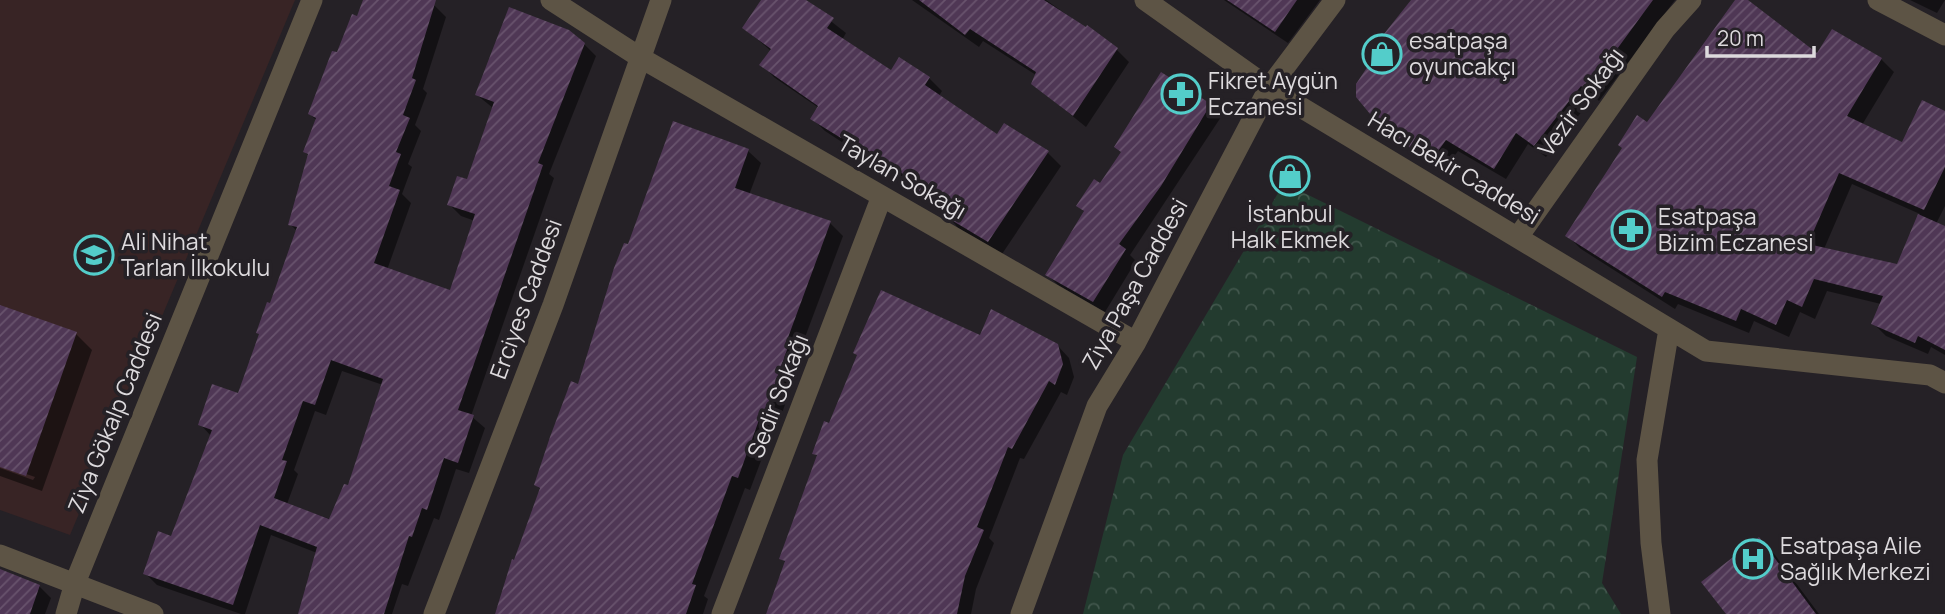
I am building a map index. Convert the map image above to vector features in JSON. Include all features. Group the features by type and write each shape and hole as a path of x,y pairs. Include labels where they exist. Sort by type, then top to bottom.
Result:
{"street":[{"name":"Ziya Gökalp Caddesi","path":"66,614 75,583 312,0"},
{"name":"Taylan Sokağı","path":"551,0 641,58 1136,342"},
{"name":"Erciyes Caddesi","path":"434,614 553,305 662,0"},
{"name":"Hacı Bekir Caddesi","path":"1145,0 1269,88 1706,351 1930,375 1945,383"},
{"name":"Ziya Paşa Caddesi","path":"1021,614 1097,406 1136,342 1269,88 1335,0"},
{"name":"Vezir Sokağı","path":"1518,237 1665,29 1691,0"},
{"path":"1878,0 1943,33"},
{"name":"Sedir Sokağı","path":"722,614 882,196"},
{"path":"1660,614 1651,543 1647,460 1669,329"},
{"path":"0,555 153,614"}],"shaded area":[{"name":"Ali Nihat Tarlan İlkokulu","path":"0,0 295,0 70,535 0,510"}],"green space":[{"path":"1284,183 1637,357 1602,583 1621,614 1083,614 1123,455"}],"building":[{"path":"363,0 436,0 412,78 416,80 403,115 410,118 396,152 401,154 389,186 400,190 374,263 450,290 475,214 447,205 457,176 467,179 494,102 475,95 509,7 569,30 585,43 538,163 543,165 458,410 474,415 458,463 444,458 427,510 422,508 412,537 409,536 384,614 298,614 317,547 260,525 233,605 143,574 158,531 171,536 212,430 198,425 212,384 238,393 267,302 270,303 297,227 288,225 308,154 303,152 316,118 308,114 332,51 337,52 352,14 357,16","holes":["331,360 383,379 348,485 344,484 329,519 274,498 287,461 282,460 303,401 315,405"]},
{"path":"761,0 806,0 834,18 827,28 891,70 899,57 930,77 925,85 997,134 1004,123 1049,151 988,242 943,215 946,210 911,188 915,182 843,134 841,138 810,119 818,106 759,65 771,49 742,28"},
{"path":"919,0 1044,0 1086,27 1087,25 1118,48 1073,116 1031,84 1036,72 970,29 965,35"},
{"path":"1227,0 1297,0 1275,32"},
{"path":"1411,0 1653,0 1587,90 1581,86 1534,146 1516,133 1494,169 1446,140 1430,162 1380,126 1356,97 1356,84 1384,42 1380,39"},
{"path":"1735,0 1748,0 1817,53 1832,29 1882,58 1847,116 1902,142 1922,100 1945,111 1945,167 1924,210 1839,173 1808,244 1897,264 1918,214 1945,226 1945,350 1918,336 1915,343 1871,324 1883,296 1814,279 1802,307 1787,300 1776,325 1741,309 1736,321 1665,292 1662,297 1565,236 1622,148 1618,145 1637,115 1647,122"},
{"path":"1161,72 1211,104 1161,186 1119,244 1126,249 1093,302 1045,275 1084,211 1076,206 1094,179 1100,183 1121,152 1114,147"},
{"path":"673,121 749,149 735,188 831,221 786,343 789,344 766,410 763,409 738,478 732,476 692,584 696,585 686,614 495,614 512,559 514,560 540,488 534,485 550,437 571,381 578,384 614,268 624,243 628,244"},
{"path":"881,290 980,335 991,309 1058,344 1063,364 1055,385 1049,381 1012,449 1008,447 977,527 984,530 965,576 957,614 766,614 785,561 779,559 817,455 812,454 824,421 829,423 857,355 853,353"},
{"path":"0,305 77,332 26,476 0,467"},
{"name":"Esatpaşa Aile Sağlık Merkezi","path":"1759,537 1816,614 1726,614 1701,582"},
{"path":"0,569 40,585 30,614 0,614"}],"place":[{"name":"esatpaşa oyuncakçı","path":"1382,54"},
{"name":"Fikret Aygün Eczanesi","path":"1181,94"},
{"name":"İstanbul Halk Ekmek","path":"1290,176"},
{"name":"Esatpaşa Bizim Eczanesi","path":"1631,230"},
{"name":"Ali Nihat Tarlan İlkokulu","path":"94,255"},
{"name":"Esatpaşa Aile Sağlık Merkezi","path":"1753,559"}]}
